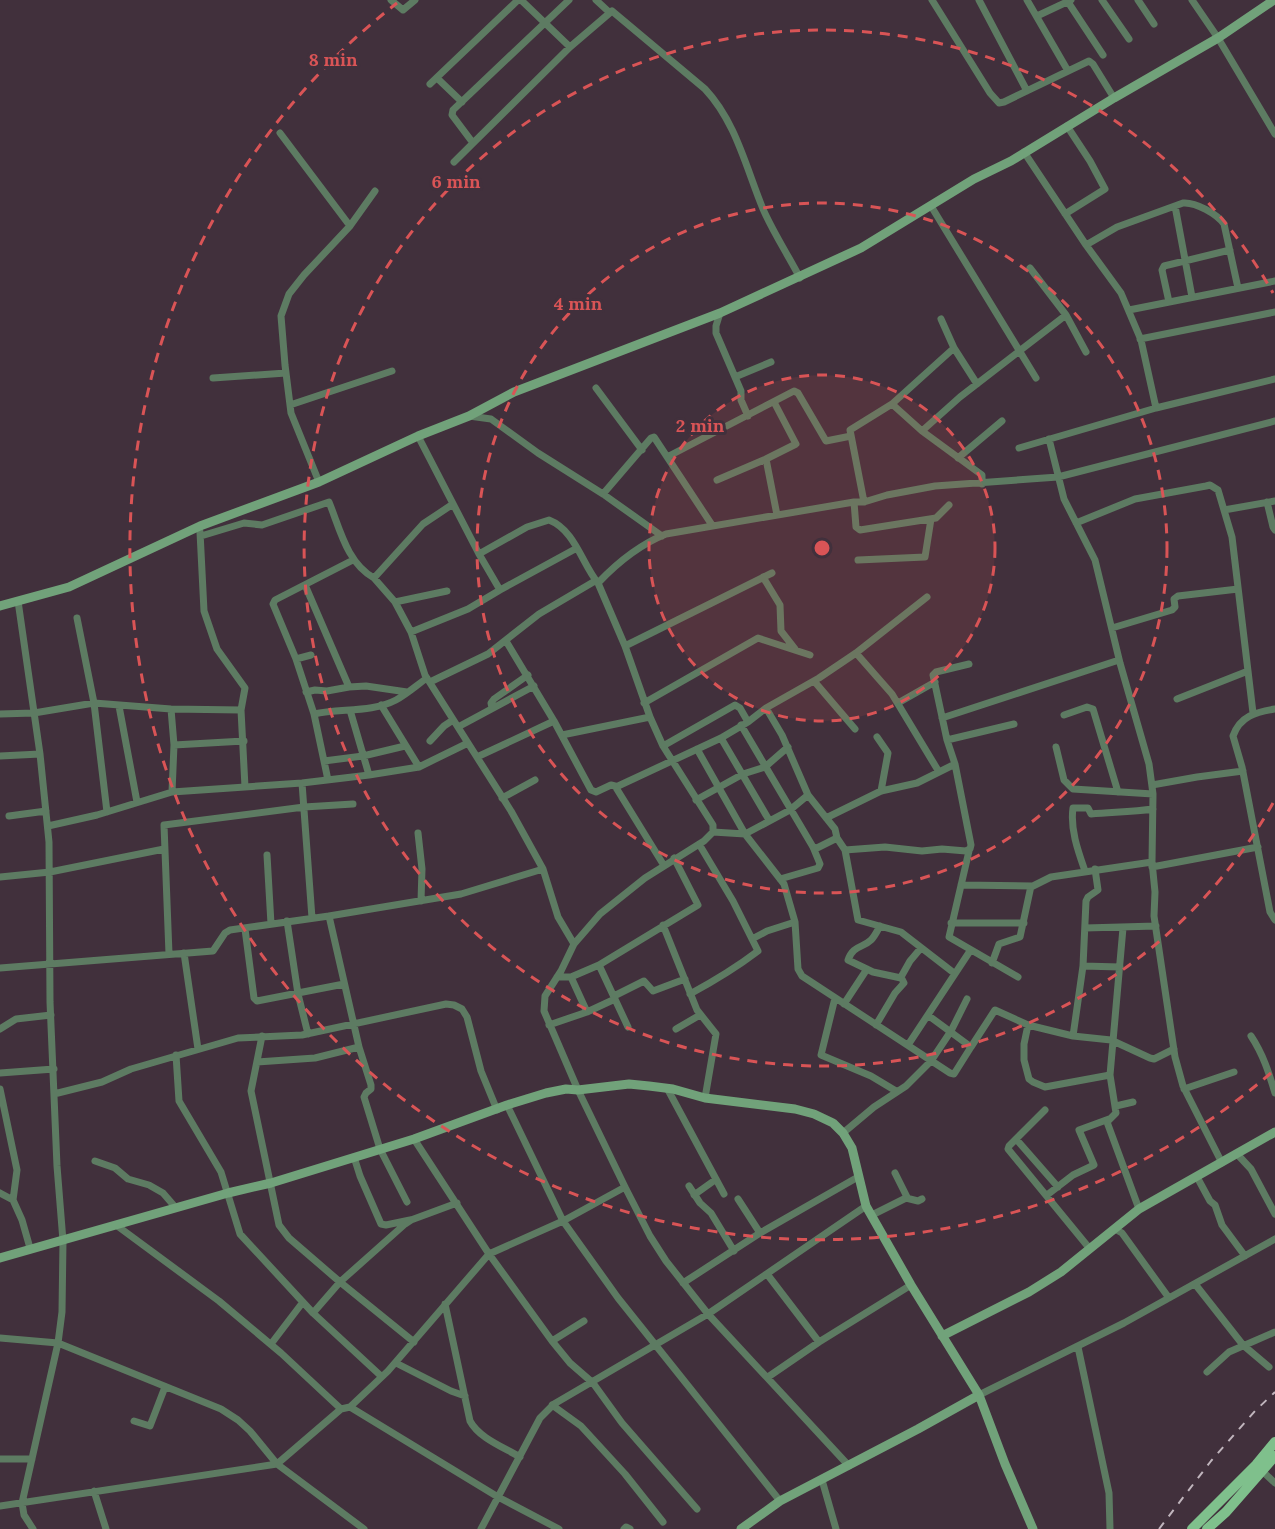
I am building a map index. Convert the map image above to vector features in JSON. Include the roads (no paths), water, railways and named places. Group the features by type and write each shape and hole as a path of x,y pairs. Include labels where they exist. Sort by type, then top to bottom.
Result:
{"main road":[{"path":"1207,1529 1226,1512 1259,1468 1275,1442"},
{"path":"1192,1529 1275,1456"}],"street":[{"path":"391,0 403,10 415,0"},
{"path":"430,84 520,0 570,47"},
{"path":"473,143 452,115 453,110 569,0"},
{"path":"932,0 993,98 999,103 1086,62 1091,62 1114,98"},
{"path":"978,0 1027,91"},
{"path":"1027,0 1068,71"},
{"path":"1102,0 1129,39"},
{"path":"1138,0 1154,24"},
{"path":"1192,0 1218,38 1275,134"},
{"path":"0,606 69,587 319,482 418,436 469,416 514,392 720,313 731,306 800,278 861,248 1218,38 1274,0"},
{"path":"1037,16 1070,1 1103,55"},
{"path":"600,2 609,12"},
{"path":"454,162 570,47 609,12 615,12 705,89 718,103 764,211 800,278"},
{"path":"437,78 462,102"},
{"path":"1065,214 1105,189 1090,160 1067,126"},
{"path":"280,132 350,226"},
{"path":"1024,152 1086,245 1116,285 1129,310 1150,374 1156,408"},
{"path":"319,482 294,421 290,405 280,326 281,316 289,294 350,226 375,191"},
{"path":"1086,245 1117,227 1175,206 1191,203 1220,219 1224,224 1238,288"},
{"path":"931,206 1036,378"},
{"path":"1175,206 1192,297"},
{"path":"1169,302 1162,268 1185,260 1230,250"},
{"path":"1030,268 1066,315 1086,352"},
{"path":"1129,310 1275,281"},
{"path":"1140,339 1275,312"},
{"path":"720,313 716,333 741,391 742,403 748,416"},
{"path":"922,431 977,384 1066,315"},
{"path":"941,319 954,348 977,384"},
{"path":"864,502 850,436 852,428 892,404 954,348"},
{"path":"735,377 771,362"},
{"path":"290,405 392,371"},
{"path":"213,378 286,373"},
{"path":"1019,448 1156,408 1275,379"},
{"path":"596,388 642,450"},
{"path":"667,457 796,391 826,441 850,436"},
{"path":"717,480 796,444 774,402"},
{"path":"892,404 922,431 982,475 982,484"},
{"path":"469,416 491,418 538,453 603,494 662,536"},
{"path":"958,458 1002,421"},
{"path":"314,714 381,705 394,701 428,680 484,656 538,614 597,582 640,549 662,536 712,525 864,502 886,495 935,486 1058,477 1275,421"},
{"path":"418,436 500,590"},
{"path":"603,494 654,437 712,525"},
{"path":"1049,439 1064,499 1095,560 1119,660 1149,764 1153,794 1152,865 1156,926 1174,1049 1184,1089 1221,1163"},
{"path":"766,459 777,515"},
{"path":"1076,523 1135,499 1210,485 1218,490 1232,537 1253,713"},
{"path":"200,531 244,524 262,525 329,502 353,560 365,573 375,578 395,602 411,632 428,680 468,742 543,869 558,917 574,944"},
{"path":"854,502 858,530 931,519 941,516 949,505"},
{"path":"1224,510 1271,502 1275,530"},
{"path":"375,578 423,524 453,504"},
{"path":"858,560 925,557 931,519"},
{"path":"479,554 527,527 545,520 552,520 560,527 577,548 597,582 626,646 644,703 663,746 712,825 713,831"},
{"path":"200,531 204,611 217,649 245,688 241,710 245,787"},
{"path":"411,632 468,609 577,548"},
{"path":"328,780 314,714 296,659 273,602 353,560"},
{"path":"626,646 772,573"},
{"path":"763,577 780,605 781,631 796,650"},
{"path":"305,585 349,687"},
{"path":"1112,628 1174,609 1174,600 1178,596 1238,589"},
{"path":"395,602 447,591"},
{"path":"616,787 672,762 745,724 766,708 814,681 856,653 927,597"},
{"path":"18,601 48,826 51,1015 57,1166 63,1241 62,1311 58,1343 22,1503 24,1515 33,1529"},
{"path":"76,618 94,703 107,812"},
{"path":"644,703 753,639 764,638 810,655"},
{"path":"506,640 528,675 591,790 596,792 611,785 616,787 663,864"},
{"path":"856,653 888,688 939,772"},
{"path":"296,659 311,655"},
{"path":"942,718 1119,660"},
{"path":"969,664 934,673 947,740 956,764 971,845 949,937 1018,977"},
{"path":"1177,699 1248,671"},
{"path":"492,708 491,703 494,699 528,675"},
{"path":"814,681 855,729"},
{"path":"898,703 935,682"},
{"path":"306,692 366,686 407,692"},
{"path":"430,741 444,726 492,708 534,686"},
{"path":"0,714 34,713 94,703 171,709 241,710"},
{"path":"381,705 419,767"},
{"path":"119,706 137,802"},
{"path":"663,746 733,706 740,708 765,767 813,847 820,867 780,879"},
{"path":"1064,715 1087,707 1093,710 1118,792"},
{"path":"766,708 788,747 807,795 835,829 837,838 845,850 858,920 901,932 954,973"},
{"path":"171,709 174,745 172,792"},
{"path":"1275,709 1253,713 1238,727 1233,736 1243,771 1270,912 1275,920"},
{"path":"350,710 369,775"},
{"path":"562,735 650,717"},
{"path":"477,757 554,721"},
{"path":"947,740 1014,724"},
{"path":"878,737 888,753 881,791"},
{"path":"721,738 769,820"},
{"path":"174,745 244,741"},
{"path":"48,826 107,812 172,792 302,783 419,767 468,742"},
{"path":"324,761 363,756 405,746"},
{"path":"696,800 743,774 765,767 788,747"},
{"path":"1056,747 1064,780 1073,789 1153,794"},
{"path":"697,749 745,834 786,890 795,922 799,972 950,1073 954,1074 994,1010 1028,1025 1073,1036 1111,1040 1154,1059 1174,1049"},
{"path":"0,756 40,754"},
{"path":"826,818 881,791 917,783 956,764"},
{"path":"1152,785 1243,771"},
{"path":"502,798 535,780"},
{"path":"302,783 312,918"},
{"path":"807,795 790,810 745,834 713,831 699,844 663,864 600,914 574,944 545,996 544,1011 578,1090 625,1187 666,1262 708,1314 849,1466"},
{"path":"169,954 164,849 166,823 303,807 353,804"},
{"path":"1085,871 1073,830 1073,808 1088,808 1091,814 1153,809"},
{"path":"9,816 46,811"},
{"path":"418,833 422,869 421,901"},
{"path":"813,847 817,848 837,838"},
{"path":"690,994 720,978 727,970 758,952 733,901 699,844"},
{"path":"961,885 1031,886 1051,877 1095,869 1152,865 1258,846"},
{"path":"845,850 885,847 922,851 942,849 969,851"},
{"path":"0,877 50,872 164,849"},
{"path":"267,855 271,924"},
{"path":"557,977 571,977 599,965 696,906 698,903 674,858"},
{"path":"0,968 50,966 213,951 225,933 230,930 461,894 543,869"},
{"path":"1073,1036 1083,966 1087,899 1098,890 1095,869"},
{"path":"992,963 1000,943 1019,939 1031,886"},
{"path":"329,916 353,1023 372,1088 364,1097 380,1149 407,1202"},
{"path":"287,921 298,994 308,1034"},
{"path":"752,939 767,931 795,922"},
{"path":"951,923 1024,923"},
{"path":"663,925 700,1015 716,1034 705,1098"},
{"path":"876,1025 895,993 904,983 901,978 851,963 848,957 859,946 870,942 880,926"},
{"path":"1085,928 1156,926"},
{"path":"1047,1195 1073,1175 1094,1164 1080,1129 1109,1119 1116,1114 1110,1074 1111,1040 1120,968 1122,928"},
{"path":"245,929 255,1000 344,984"},
{"path":"901,978 910,961 921,948"},
{"path":"908,1046 970,951"},
{"path":"184,953 198,1049"},
{"path":"599,965 628,1027"},
{"path":"1083,966 1120,968"},
{"path":"844,1004 867,969"},
{"path":"571,977 587,1012"},
{"path":"549,1025 587,1012 644,981 653,992 685,979"},
{"path":"835,998 821,1055 866,1074 896,1091"},
{"path":"843,1133 913,1080 931,1061 951,1031 967,999"},
{"path":"54,1094 102,1082 131,1069 238,1038 308,1034 438,1005 454,1005 467,1017 484,1079 497,1110"},
{"path":"0,1029 16,1019 51,1015"},
{"path":"676,1029 700,1015"},
{"path":"929,1016 971,1047"},
{"path":"1028,1025 1024,1044 1024,1060 1029,1079 1033,1082 1045,1087 1110,1074"},
{"path":"262,1036 251,1091 279,1225 284,1233 340,1282 414,1341"},
{"path":"1251,1036 1259,1047 1275,1093"},
{"path":"257,1062 315,1058 359,1047"},
{"path":"176,1055 178,1101 218,1164 240,1234 313,1313 381,1376"},
{"path":"0,1073 54,1069"},
{"path":"1184,1089 1234,1072"},
{"path":"0,1258 228,1193 271,1183 414,1139 507,1105 566,1089 578,1090 629,1084 667,1088 705,1098 795,1109 826,1119 843,1133 852,1148 866,1206 911,1285 979,1395 1033,1529"},
{"path":"667,1088 724,1194"},
{"path":"0,1089 3,1118 17,1170 13,1200 22,1220 30,1248"},
{"path":"1116,1106 1134,1102"},
{"path":"507,1105 563,1221 618,1298 780,1501"},
{"path":"1045,1110 1009,1146 1009,1151 1090,1249"},
{"path":"1109,1119 1107,1123 1139,1209"},
{"path":"942,1336 1029,1292 1061,1272 1139,1209 1274,1134"},
{"path":"414,1139 489,1254 552,1341 570,1364 592,1383 622,1423 697,1509"},
{"path":"1016,1139 1058,1187"},
{"path":"1237,1154 1251,1169 1275,1214"},
{"path":"354,1156 360,1176 381,1224 411,1220 457,1203"},
{"path":"95,1161 115,1168 128,1179 149,1185 163,1193 176,1208"},
{"path":"895,1173 908,1197 915,1201 922,1199"},
{"path":"683,1283 760,1233 858,1176"},
{"path":"1197,1177 1210,1201 1215,1205 1222,1225 1245,1256"},
{"path":"694,1195 715,1180"},
{"path":"689,1186 700,1203 711,1213 734,1251"},
{"path":"0,1506 278,1464 341,1409 350,1407 396,1363 489,1254 563,1221 625,1187"},
{"path":"0,1193 13,1200"},
{"path":"872,1215 908,1197"},
{"path":"738,1199 760,1233"},
{"path":"481,1529 540,1418 552,1405 708,1314 866,1206"},
{"path":"313,1313 340,1282 411,1220"},
{"path":"116,1225 219,1301 271,1344 341,1409"},
{"path":"1115,1229 1122,1233 1169,1298"},
{"path":"741,1529 780,1501 979,1395 1078,1347 1275,1239"},
{"path":"767,1274 819,1342"},
{"path":"1195,1284 1243,1345 1269,1367"},
{"path":"768,1377 819,1342 911,1285"},
{"path":"271,1344 303,1302"},
{"path":"445,1304 470,1420 474,1428 520,1457"},
{"path":"552,1341 584,1321"},
{"path":"1207,1372 1229,1353 1275,1332"},
{"path":"0,1338 58,1343 221,1409 238,1419 278,1464 364,1529"},
{"path":"1078,1347 1109,1493 1110,1529"},
{"path":"396,1363 465,1396"},
{"path":"134,1421 150,1425 165,1387"},
{"path":"552,1405 581,1426 625,1474 663,1522"},
{"path":"350,1407 498,1497 558,1529"},
{"path":"0,1459 32,1459"},
{"path":"1259,1468 1275,1483"},
{"path":"822,1480 837,1529"},
{"path":"94,1491 106,1529"},
{"path":"624,1529 626,1527 630,1529"}],"railway":[{"path":"1159,1529 1211,1461 1275,1392"}]}
